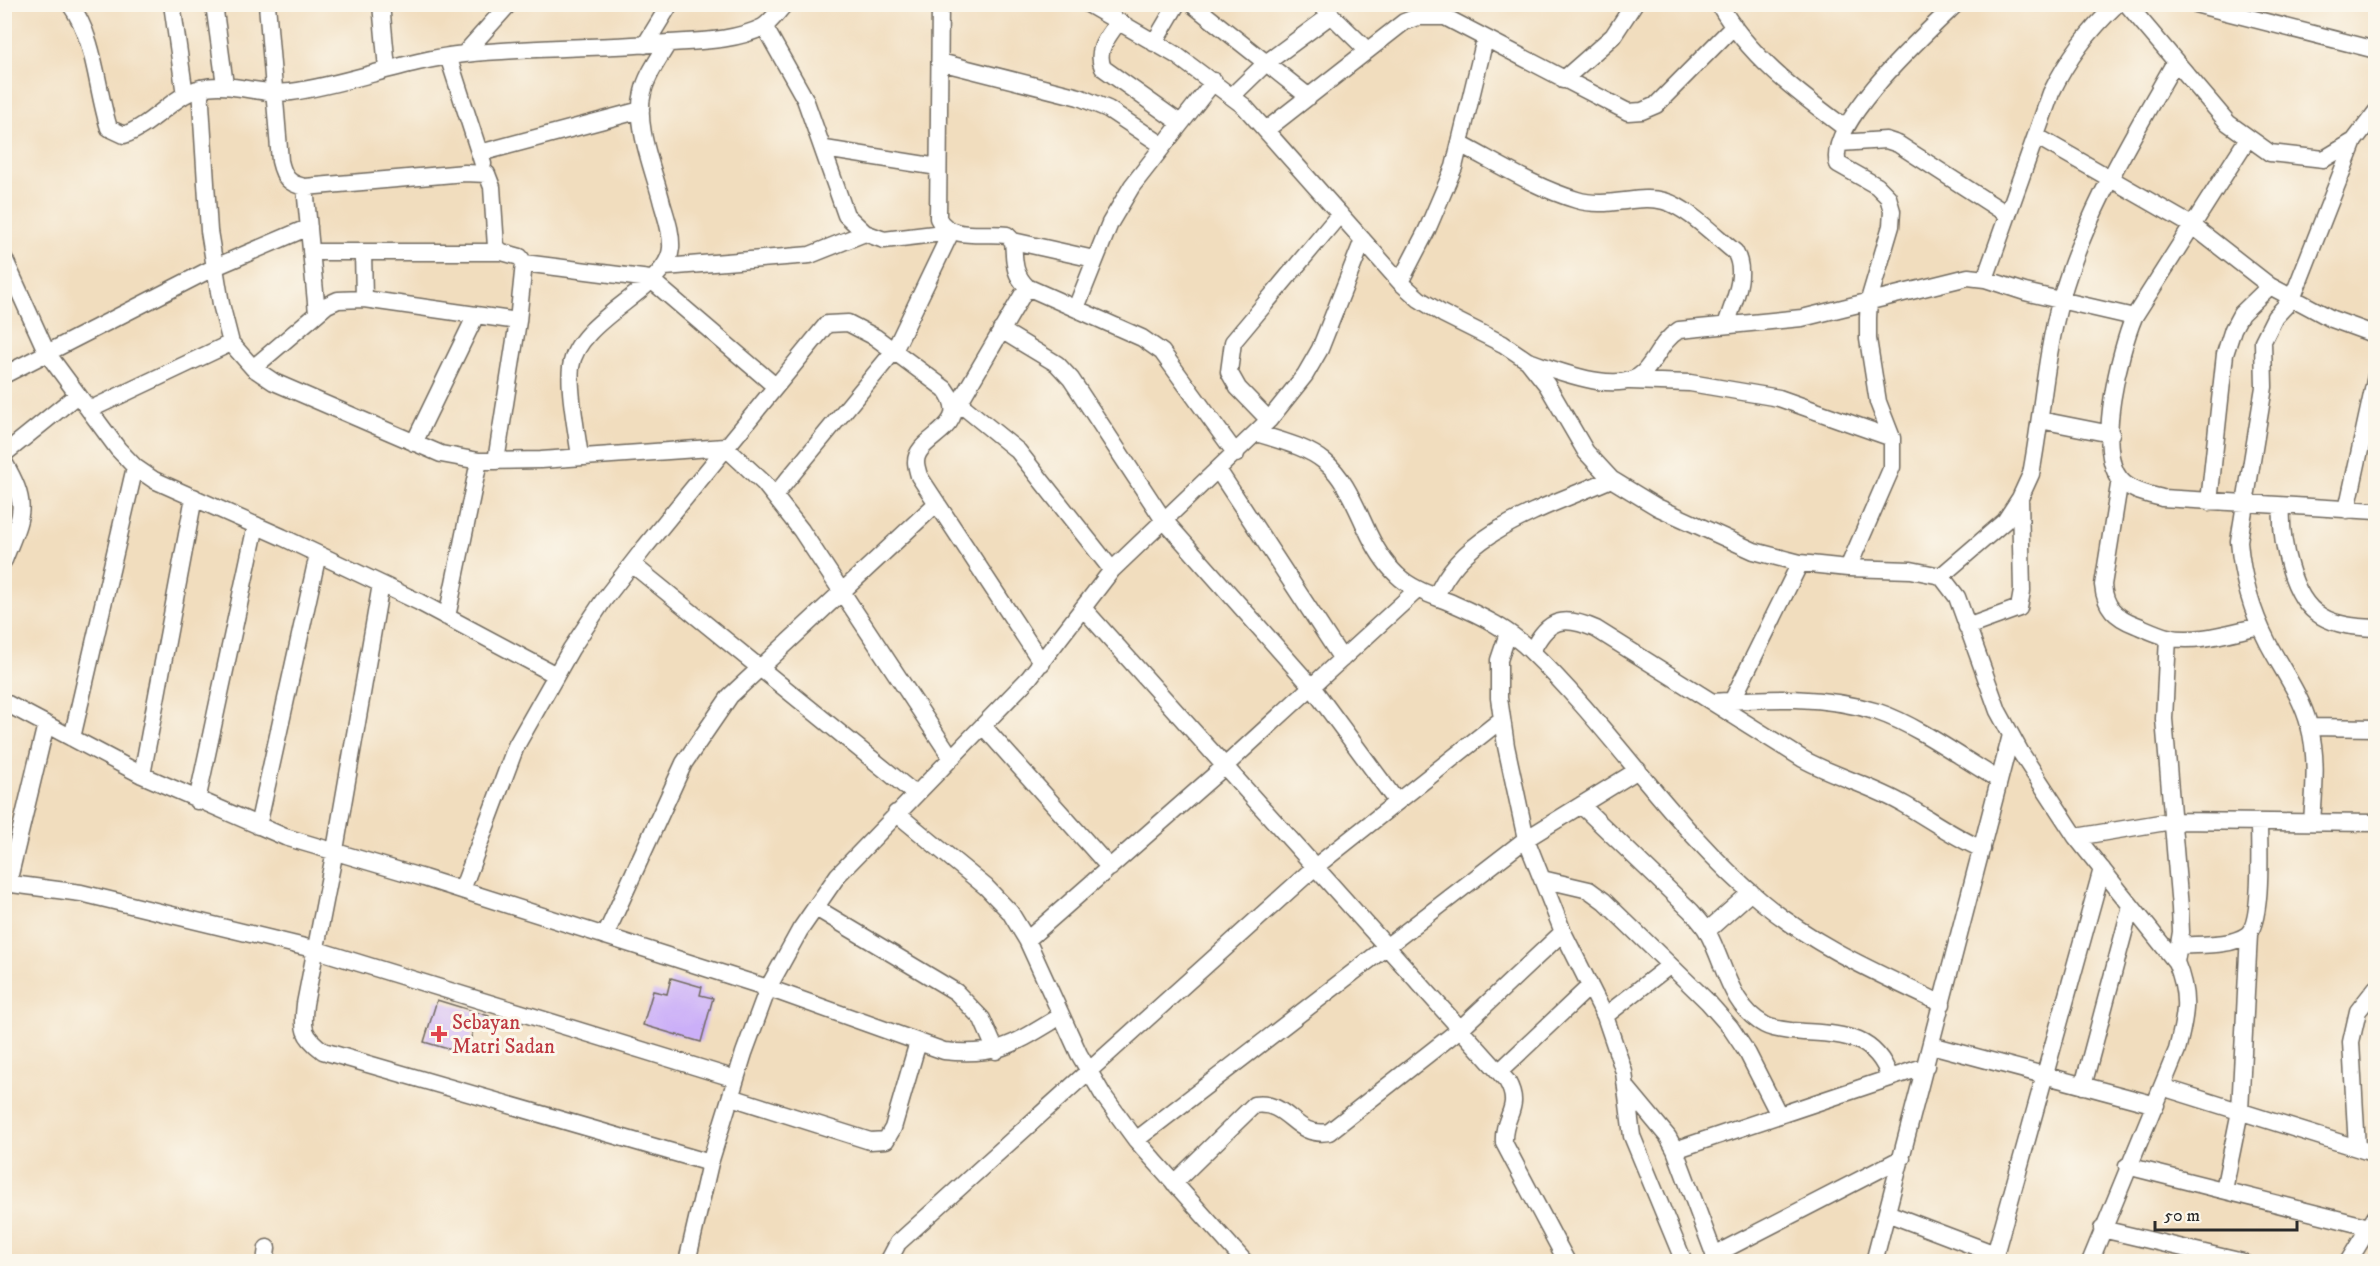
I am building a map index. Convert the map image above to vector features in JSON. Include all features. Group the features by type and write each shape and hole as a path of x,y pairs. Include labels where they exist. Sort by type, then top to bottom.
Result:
{"street":[{"path":"70,4 84,33 95,66 102,107 109,128 124,135 140,130 193,92 225,85 254,91 291,92 456,55 668,44 737,36 764,26 785,4"},
{"path":"172,4 193,92 213,268 231,343 253,368 299,394 441,454 496,461 725,447 774,495 842,591 951,757"},
{"path":"214,4 225,85"},
{"path":"267,4 273,92 283,175 292,185 305,187 465,172 487,174"},
{"path":"381,4 387,69"},
{"path":"456,55 508,4"},
{"path":"645,45 670,4"},
{"path":"940,4 938,218 942,228 951,232"},
{"path":"1088,4 1214,81 1232,96 1266,130 1400,282 1419,299 1443,314 1503,344 1528,361 1547,385 1586,452 1611,479 1657,507 1754,551 1800,563 1848,568 1911,570 1941,576 1957,597 1998,711 2011,735 2076,837 2131,906 2177,954"},
{"path":"1154,43 1177,4"},
{"path":"1192,4 1309,96"},
{"path":"1563,80 1613,36 1634,4"},
{"path":"1719,4 1752,51 1842,135 1886,140 1898,144 2008,215"},
{"path":"1848,568 1892,466 1892,438 1878,402 1868,339 1869,300 1891,226 1892,211 1888,197 1877,186 1838,164 1835,155 1842,135 1893,66 1956,4"},
{"path":"1985,279 2036,136 2065,65 2091,29 2117,4"},
{"path":"2127,4 2228,123 2270,153 2324,159 2354,141"},
{"path":"2195,4 2376,50"},
{"path":"1232,96 1326,10 1367,50"},
{"path":"1266,130 1367,50 1422,11 1445,17 1612,106 1628,112 1642,111 1656,105 1734,27"},
{"path":"1118,22 1101,48 1098,59 1103,68 1180,123"},
{"path":"764,26 805,99 825,149 846,215 865,233 885,240 951,232 1007,235 1013,241 1094,260"},
{"path":"1400,282 1432,219 1460,144 1485,39"},
{"path":"580,457 571,367 577,348 593,329 665,267 671,249 670,232 645,136 641,110 642,92 648,77 668,44"},
{"path":"456,55 480,153 492,187 493,234 496,247 502,252"},
{"path":"940,62 1080,98 1108,109 1162,145"},
{"path":"1941,576 2005,521 2020,498 2031,474 2061,300 2092,214 2110,177 2175,62"},
{"path":"1076,308 1110,222 1132,186 1162,145 1214,81"},
{"path":"480,153 641,110"},
{"path":"2312,822 2314,767 2310,727 2301,700 2260,626 2241,565 2239,541 2264,387 2263,341 2275,317 2292,299 2354,141 2376,112"},
{"path":"2036,136 2193,226 2270,286 2292,299 2332,319 2374,328"},
{"path":"2248,138 2134,317 2115,372 2111,434 2112,463 2120,479 2134,490 2162,498 2244,505 2376,511"},
{"path":"1460,144 1519,175 1578,200 1604,204 1664,201 1680,208 1735,252 1740,261 1739,284 1726,326"},
{"path":"825,149 938,167"},
{"path":"305,187 317,314"},
{"path":"1269,420 1238,388 1229,372 1233,342 1340,214"},
{"path":"4,375 213,268 309,228"},
{"path":"774,495 894,351 951,232"},
{"path":"665,267 810,255 865,233"},
{"path":"687,1262 730,1097 768,988 816,908 838,875 1042,663 1112,570 1269,420 1305,375 1320,350 1363,240"},
{"path":"1013,241 1014,266 1018,277 1027,286 1142,338 1162,352 1236,454"},
{"path":"311,252 502,252 520,257 524,263 518,321 496,461"},
{"path":"363,252 364,299"},
{"path":"4,258 47,353 77,395 135,467 154,480 381,584 556,675"},
{"path":"524,263 650,279 775,386"},
{"path":"1630,381 1650,366 1666,338 1679,330 1802,318 1953,279 1985,279 2134,317"},
{"path":"1027,286 949,422 921,449 916,460 919,476 1042,663"},
{"path":"2209,502 2225,354 2233,329 2241,314 2270,286"},
{"path":"253,368 317,314 338,300 364,299 518,321"},
{"path":"414,443 476,315"},
{"path":"462,890 516,746 556,675 603,601 725,447 827,324 848,323 875,336 945,389 957,407 1018,450 1112,570"},
{"path":"1001,330 1057,364 1071,379 1163,519 1312,687 1397,802"},
{"path":"89,410 231,343"},
{"path":"1528,361 1602,382 1690,383 1753,392 1779,398 1892,438"},
{"path":"2347,510 2376,376"},
{"path":"4,454 77,395"},
{"path":"1863,428 1878,402"},
{"path":"2040,420 2111,434"},
{"path":"1256,433 1296,445 1318,456 1334,469 1347,486 1382,560 1398,577 1417,590 1483,617 1532,651 1721,865 1751,892 1800,930 1842,956 1942,1004"},
{"path":"447,617 479,460"},
{"path":"4,462 20,489 23,504 20,520 4,560"},
{"path":"72,738 135,467"},
{"path":"1218,470 1342,659"},
{"path":"1436,597 1443,579 1478,542 1514,521 1611,479"},
{"path":"2120,479 2103,585 2104,598 2110,610 2118,617 2168,637 2214,636 2260,626"},
{"path":"142,775 194,497"},
{"path":"1967,627 2019,608 2022,591 2020,498"},
{"path":"605,936 684,763 730,696 937,503"},
{"path":"2282,506 2281,524 2286,556 2306,601 2320,616 2339,624 2376,628"},
{"path":"197,801 256,525"},
{"path":"258,826 318,554"},
{"path":"1732,701 1800,563"},
{"path":"632,564 915,794"},
{"path":"381,584 303,1023 308,1039 324,1051 711,1163"},
{"path":"1027,940 1225,766 1417,590"},
{"path":"1083,608 1499,1072 1514,1094 1514,1106 1503,1129 1504,1143 1567,1262"},
{"path":"1532,651 1548,626 1559,621 1578,621 1821,769 1905,805 1942,830 1982,849"},
{"path":"1508,633 1499,660 1502,719 1526,839 1563,932 1605,1016 1628,1089 1632,1136 1684,1262"},
{"path":"2090,1262 2127,1166 2156,1105 2177,1050 2186,1014 2185,984 2177,954 2180,908 2164,719 2168,637"},
{"path":"1713,702 1775,698 1808,699 1879,713 1900,722 2000,780"},
{"path":"4,702 142,775 197,801 285,837 335,850 768,988 918,1042 954,1052 973,1054 996,1051 1016,1043 1061,1016"},
{"path":"888,1262 898,1243 1315,867 1502,719"},
{"path":"46,724 6,883 81,893 317,950 736,1079"},
{"path":"983,726 1110,868"},
{"path":"2310,727 2376,728"},
{"path":"1874,1262 2011,735"},
{"path":"1136,1140 1526,839 1638,770"},
{"path":"1581,805 1692,911 1707,931 1722,971 1739,1001 1752,1016 1766,1026 1856,1039 1873,1047 1884,1060 1890,1078"},
{"path":"896,813 986,887 1010,912 1027,940 1089,1072 1136,1140 1245,1262"},
{"path":"2076,837 2172,821 2376,823"},
{"path":"2224,1190 2240,1112 2249,934 2255,922 2257,907 2259,822"},
{"path":"1887,1213 1994,1258 2102,869"},
{"path":"1542,879 1589,890 1604,901 1708,1002 1748,1054 1779,1115"},
{"path":"1707,931 1751,892"},
{"path":"2084,1086 2131,906"},
{"path":"816,908 956,992 982,1019 996,1051"},
{"path":"1174,1184 1254,1105 1267,1104 1279,1107 1306,1131 1316,1134 1329,1132 1460,1029 1563,932"},
{"path":"2177,954 2236,940 2249,934"},
{"path":"1605,1016 1669,966"},
{"path":"1499,1072 1590,986"},
{"path":"2356,1148 2351,1042 2358,1011 2373,994"},
{"path":"730,1097 870,1141 886,1140 893,1128 918,1042"},
{"path":"1931,1045 2156,1105"},
{"path":"1676,1150 1926,1066"},
{"path":"2162,1087 2376,1154"},
{"path":"1628,1089 1676,1150 1715,1258 1902,1158"},
{"path":"2127,1166 2372,1222 2348,1262"},
{"path":"2102,1229 2243,1262"}],"building":[{"path":"671,978 702,987 700,995 713,998 701,1042 643,1025 653,991 667,994"},
{"path":"437,1000 489,1016 484,1031 474,1028 469,1044 458,1040 455,1051 424,1042"}],"place":[{"name":"Sebayan Matri Sadan","path":"439,1034"}]}
